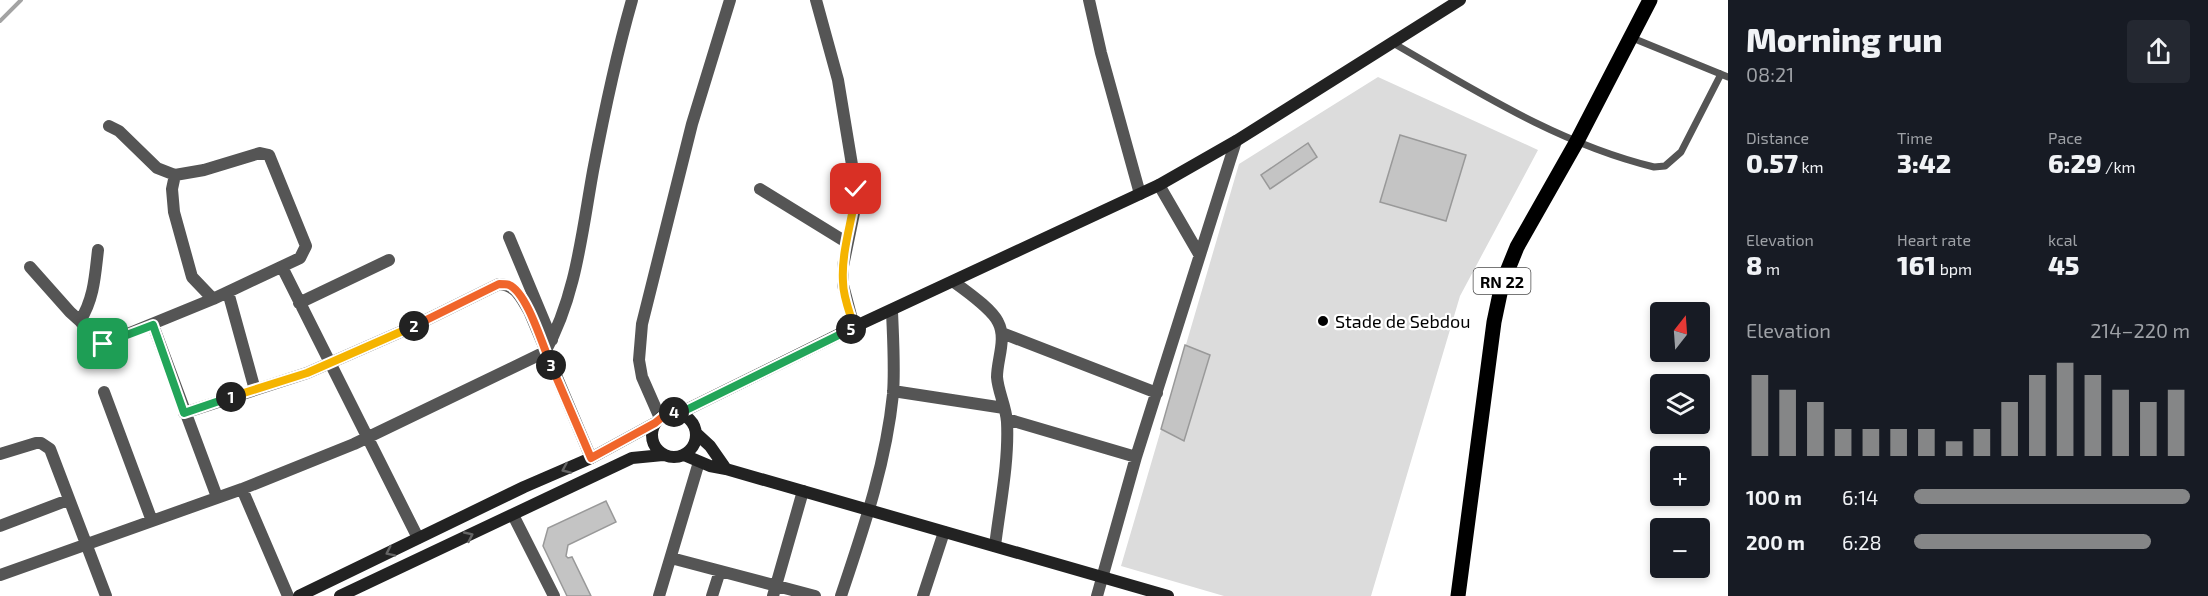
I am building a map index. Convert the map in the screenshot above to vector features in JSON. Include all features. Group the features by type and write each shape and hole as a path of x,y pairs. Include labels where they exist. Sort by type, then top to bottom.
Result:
{"main road":[{"path":"680,413 854,327 1159,185 1236,141 1460,0"},
{"name":"RN 22","path":"1458,596 1494,322 1502,284 1517,247 1576,143 1650,0"},
{"path":"338,596 632,458 684,455 694,447 700,411 708,398"},
{"path":"299,596 524,487 591,458 673,412 687,416 726,469"},
{"path":"658,420 652,437 654,444 663,455"},
{"path":"684,455 699,462 1168,596"}],"street":[{"path":"0,575 242,489 368,438 545,352 561,321 571,287 582,240 610,86 632,0"},
{"path":"658,420 642,377 639,360 642,324 692,124 730,0"},
{"path":"816,0 838,80 856,189 854,213 846,242 843,266 843,285 854,327"},
{"path":"1089,0 1101,53 1140,194"},
{"path":"30,267 80,321 95,341 103,344 213,299 300,258 306,246 269,155 260,153 204,170 175,175 157,168 118,131 109,126"},
{"path":"1097,596 1136,457 1236,141"},
{"path":"175,175 172,189 174,212 192,277 213,299"},
{"path":"1159,185 1199,254"},
{"path":"760,189 846,242"},
{"path":"509,237 552,340"},
{"path":"80,321 93,293 98,250"},
{"path":"299,303 389,260"},
{"path":"282,267 418,538"},
{"path":"954,282 990,311 998,320 1002,333 997,375 1005,413 1005,460 994,546"},
{"path":"184,413 329,364 414,326 499,284 511,286 519,294 591,458"},
{"path":"228,292 255,390"},
{"path":"842,596 869,511 885,444 893,391 892,311"},
{"path":"153,325 217,497"},
{"path":"1002,333 1157,393"},
{"path":"893,391 1005,413 1136,457"},
{"path":"104,392 152,520"},
{"path":"0,454 36,443 51,449 68,500 106,596"},
{"path":"659,596 699,462"},
{"path":"242,489 288,596"},
{"path":"774,591 803,492"},
{"path":"0,526 68,500"},
{"path":"513,515 554,596"},
{"path":"923,596 944,532"},
{"path":"671,558 720,570 774,591 815,596"},
{"path":"712,596 720,570"},
{"path":"336,579 338,596"}],"lane":[{"path":"1393,43 1469,87 1576,143 1634,162 1654,167 1665,166 1681,152 1725,76 1630,37"}],"shaded area":[{"name":"Stade de Sebdou","path":"1378,77 1538,150 1460,296 1371,596 1224,596 1121,566 1239,164"}],"building":[{"path":"1400,135 1466,155 1446,221 1380,202"},
{"path":"1308,143 1317,157 1270,189 1261,175"},
{"path":"1185,345 1210,355 1184,441 1161,429"},
{"path":"606,501 616,522 568,545 566,556 572,557 591,596 567,596 543,546 548,528"}],"waterway":[{"path":"0,21 21,0"}],"place":[{"name":"Stade de Sebdou","path":"1323,321"}],"route":[{"path":"103,344 153,325 184,413 307,373 414,326 499,284 511,286 519,294 529,311 591,458 655,423 666,414 680,413 854,327 843,285 843,266 846,242 854,213 856,189"}]}
